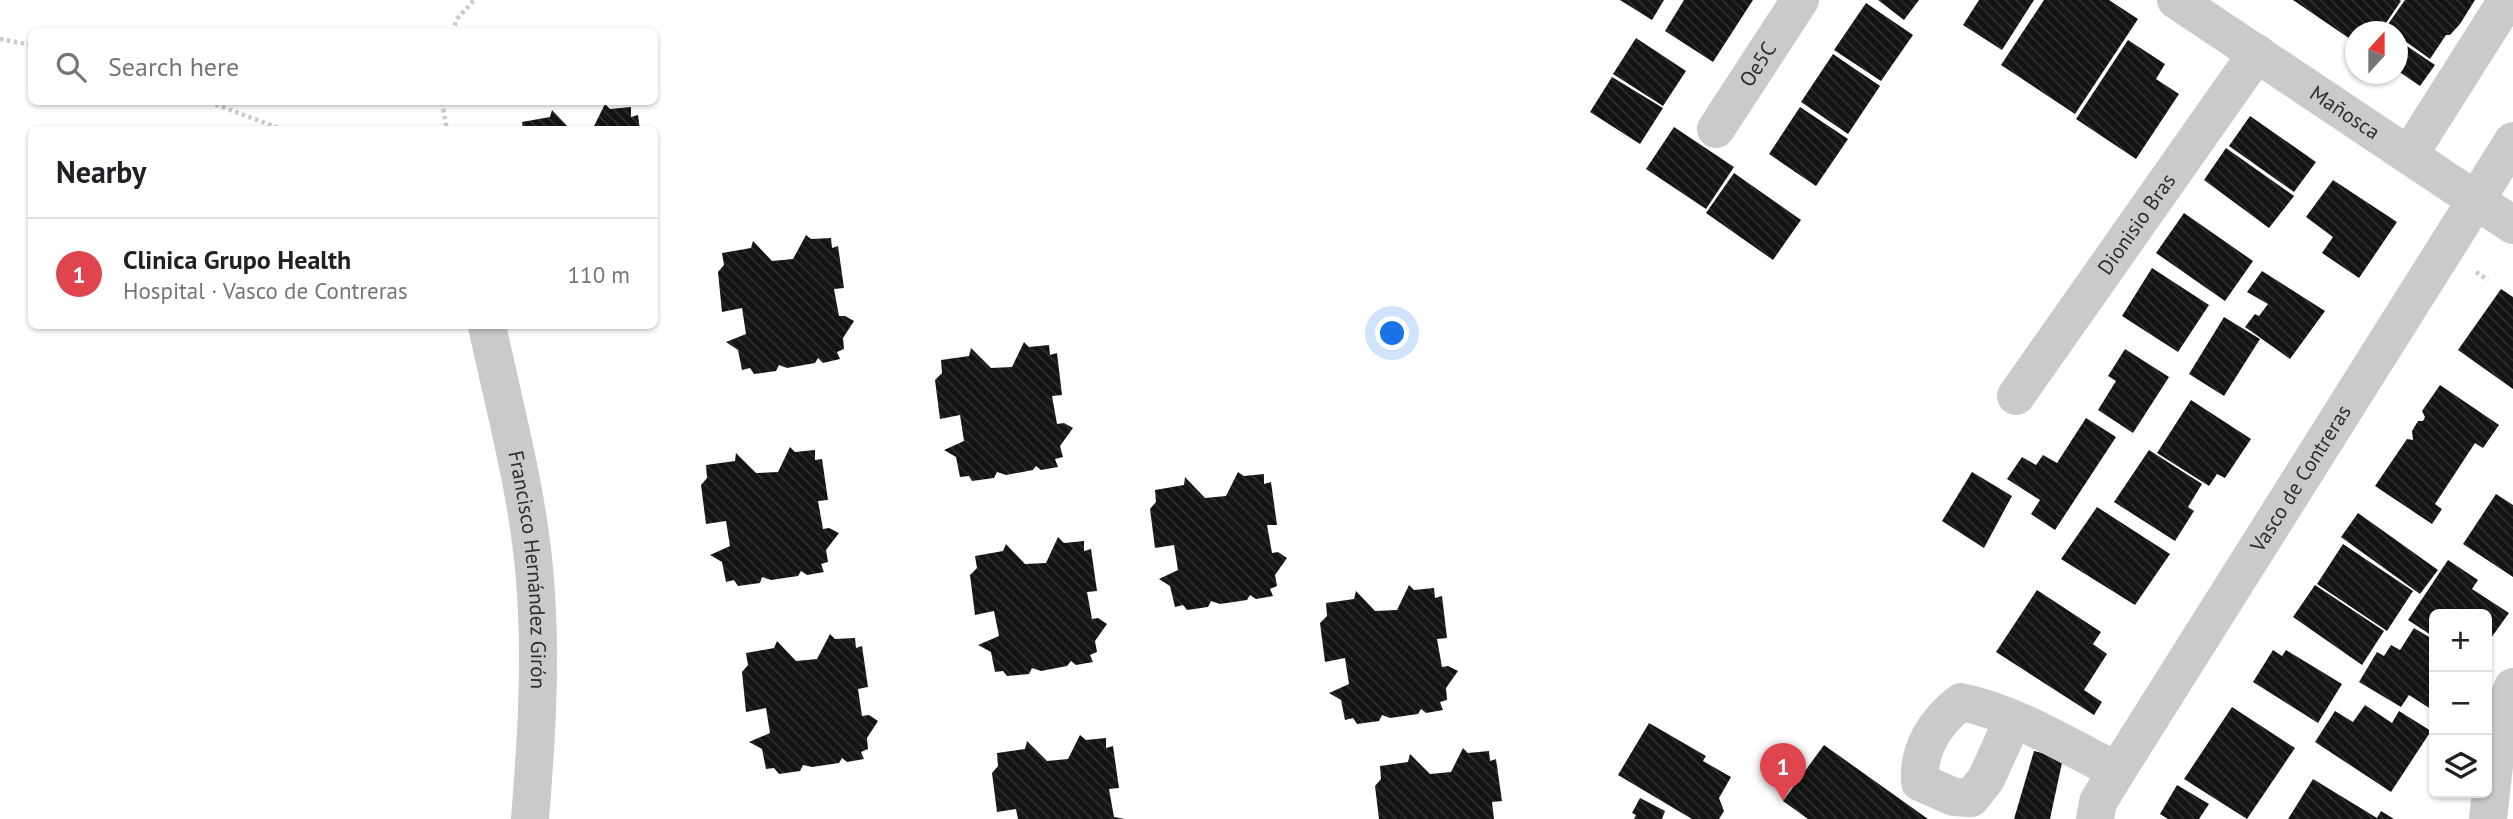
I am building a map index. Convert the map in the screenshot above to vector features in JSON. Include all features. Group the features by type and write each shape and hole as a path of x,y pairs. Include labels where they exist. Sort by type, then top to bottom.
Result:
{"street":[{"name":"Oe5C","path":"1716,129 1800,0"},
{"name":"Mañosca","path":"2176,0 2513,225"},
{"path":"2409,155 2507,0"},
{"name":"Dionisio Bras","path":"2016,396 2257,53"},
{"name":"Vasco de Contreras","path":"2095,819 2098,802 2117,771 2513,141"},
{"name":"Francisco Hernández Girón","path":"488,329 522,489 536,592 539,698 530,819"},
{"path":"2488,819 2499,721 2513,687"},
{"path":"2013,720 2117,771"}],"path":[{"path":"454,28 457,19 474,0"},
{"path":"0,39 28,44"},
{"path":"217,105 273,126"},
{"path":"443,105 446,126"},
{"path":"2476,272 2488,280"}],"building":[{"path":"1620,0 1664,0 1652,20"},
{"path":"1684,0 1753,0 1713,62 1665,31"},
{"path":"1878,0 1919,0 1904,20"},
{"path":"1979,0 2034,0 2002,50 1963,25"},
{"path":"2044,0 2109,0 2138,19 2075,114 2001,65"},
{"path":"2293,0 2401,1 2387,21 2345,21 2345,35"},
{"path":"2405,0 2475,0 2460,24 2450,35 2446,35 2430,59 2408,43 2408,21 2390,21"},
{"path":"1866,3 1913,35 1881,81 1834,50"},
{"path":"1636,38 1686,71 1663,106 1613,74"},
{"path":"2128,40 2165,64 2156,79 2179,94 2136,159 2076,119"},
{"path":"2408,47 2435,65 2420,86 2408,78"},
{"path":"1833,54 1880,86 1848,134 1801,102"},
{"path":"1612,77 1663,108 1640,144 1590,112"},
{"path":"606,105 610,109 631,107 631,117 638,115 639,126 594,126"},
{"path":"1800,107 1848,139 1816,186 1769,154"},
{"path":"552,110 567,126 522,126 522,122 550,117"},
{"path":"2250,116 2316,162 2294,192 2229,146"},
{"path":"1674,127 1734,167 1706,209 1646,169"},
{"path":"2226,148 2294,196 2269,228 2204,180"},
{"path":"1734,173 1801,220 1773,260 1706,213"},
{"path":"2333,180 2397,222 2359,278 2322,253 2333,237 2306,217"},
{"path":"2184,213 2253,261 2225,301 2156,253"},
{"path":"806,235 811,239 831,238 832,248 838,246 844,288 834,289 839,316 854,321 843,338 844,349 837,352 840,359 823,363 818,358 815,363 787,368 779,365 776,371 754,374 750,368 742,370 738,350 726,342 746,334 742,308 722,312 718,272 724,265 722,253 751,248 753,241 772,261 793,259"},
{"path":"2152,268 2209,305 2178,352 2122,316"},
{"path":"2262,271 2325,311 2290,359 2245,327 2255,314 2259,316 2268,304 2247,292"},
{"path":"2501,289 2513,297 2513,389 2458,350"},
{"path":"2224,317 2260,339 2224,396 2189,374"},
{"path":"1024,342 1029,347 1049,345 1050,355 1057,353 1062,395 1052,396 1057,424 1064,423 1073,428 1060,446 1063,457 1055,459 1058,467 1041,470 1036,466 1033,470 1006,475 997,472 994,478 972,481 969,476 960,477 956,457 944,450 964,441 960,415 940,419 935,380 942,373 941,360 969,356 971,348 991,368 1012,367"},
{"path":"2125,349 2169,377 2133,433 2098,410 2116,381 2108,376"},
{"path":"2440,385 2499,425 2483,448 2475,443 2435,504 2442,509 2432,524 2375,486 2407,439 2413,440 2412,431 2418,421 2423,421 2425,417 2422,411"},
{"path":"2191,400 2251,439 2225,478 2217,474 2209,486 2157,453"},
{"path":"2086,418 2116,437 2055,530 2031,514 2040,500 2007,479 2022,457 2036,465 2043,455 2057,463"},
{"path":"790,447 795,452 815,450 815,460 822,459 828,500 818,501 823,529 829,528 839,533 826,550 828,562 821,564 824,572 807,575 801,571 798,576 771,580 762,577 760,583 738,586 734,580 726,582 722,562 710,555 730,546 726,521 706,524 701,485 707,478 706,465 735,461 736,453 756,473 778,472"},
{"path":"2149,450 2202,484 2188,507 2194,511 2175,541 2114,502"},
{"path":"1238,472 1244,476 1264,474 1264,484 1271,482 1277,525 1267,525 1272,553 1278,552 1287,558 1275,575 1277,586 1270,589 1273,596 1256,599 1250,595 1247,600 1220,604 1211,601 1208,607 1187,610 1183,605 1175,607 1170,586 1159,579 1178,570 1174,545 1155,548 1150,509 1156,502 1155,490 1184,485 1185,477 1205,498 1226,496"},
{"path":"1972,472 2012,496 1984,548 1942,521"},
{"path":"2496,494 2513,505 2513,577 2463,544"},
{"path":"2097,507 2170,554 2135,605 2061,559"},
{"path":"2358,513 2438,570 2420,594 2341,537"},
{"path":"1058,537 1064,543 1084,541 1084,551 1091,549 1097,591 1087,592 1092,619 1098,618 1107,624 1095,641 1097,652 1090,655 1093,662 1076,665 1071,661 1067,666 1041,671 1032,668 1029,674 1007,676 1003,671 995,672 991,652 978,645 999,636 994,611 975,615 970,575 977,568 975,556 1003,551 1006,544 1025,564 1046,563"},
{"path":"2343,544 2413,591 2387,631 2317,584"},
{"path":"2448,560 2478,580 2472,589 2509,613 2492,637 2492,609 2429,609 2429,634 2408,620"},
{"path":"1409,585 1414,590 1434,588 1435,598 1442,596 1447,638 1437,639 1442,667 1448,666 1458,671 1446,688 1447,700 1440,702 1443,710 1426,713 1421,709 1418,714 1390,718 1382,715 1379,721 1357,724 1353,718 1345,720 1341,700 1329,693 1349,684 1345,658 1325,662 1320,623 1327,616 1326,603 1354,599 1356,591 1375,611 1397,610"},
{"path":"2315,585 2384,631 2362,665 2293,617"},
{"path":"2037,590 2101,632 2093,644 2107,654 2084,690 2102,702 2094,715 1996,652"},
{"path":"2414,628 2429,637 2429,708 2409,695 2401,707 2359,682 2377,652 2384,656 2391,645 2400,650"},
{"path":"830,634 835,639 855,638 856,648 862,646 868,687 858,689 862,716 869,715 878,721 867,738 868,749 861,752 864,759 847,762 842,758 839,763 812,767 803,765 800,771 779,774 774,768 766,769 762,749 749,742 770,733 766,708 746,712 742,672 748,665 746,653 774,648 777,641 796,661 817,659"},
{"path":"2273,650 2282,656 2286,650 2342,684 2318,723 2253,682"},
{"path":"2365,705 2392,723 2399,711 2429,730 2429,734 2391,792 2315,742 2335,711 2353,722"},
{"path":"2232,707 2295,748 2247,819 2184,779"},
{"path":"1649,723 1706,756 1703,761 1731,777 1719,798 1724,811 1719,819 1692,819 1618,775"},
{"path":"1080,735 1086,740 1106,738 1106,748 1113,746 1119,788 1109,789 1114,817 1125,819 1018,819 1016,809 997,812 992,773 998,766 997,753 1025,749 1027,741 1047,761 1068,759"},
{"path":"1824,745 1928,819 1808,819 1783,801"},
{"path":"1463,748 1468,753 1489,751 1490,761 1496,759 1502,801 1492,802 1494,819 1379,819 1375,786 1381,779 1380,766 1408,762 1410,754 1430,774 1451,772"},
{"path":"2034,751 2063,758 2050,819 2014,819"},
{"path":"2313,779 2377,818 2381,811 2394,819 2288,819"},
{"path":"2177,785 2209,804 2199,819 2168,819 2160,814"},
{"path":"1640,798 1665,811 1662,819 1634,819 1636,815 1632,813"}],"place":[{"name":"Clinica Grupo Health","path":"1783,801"}]}
